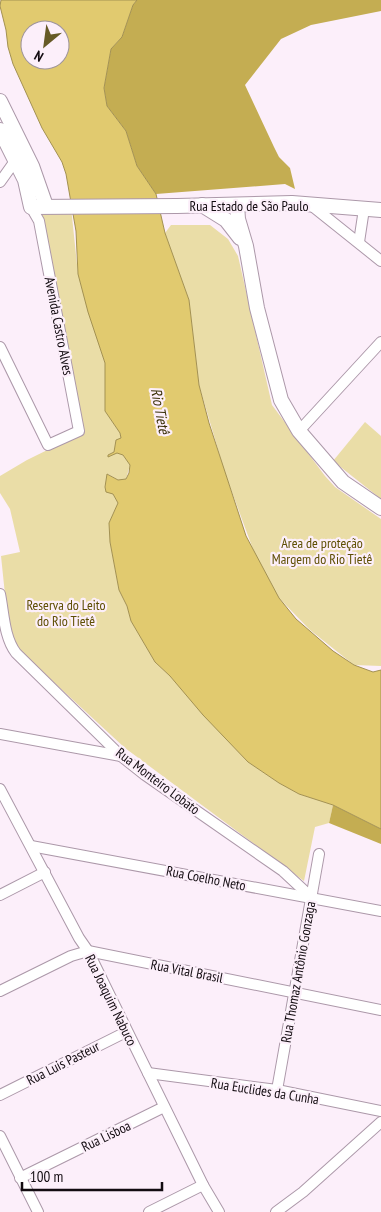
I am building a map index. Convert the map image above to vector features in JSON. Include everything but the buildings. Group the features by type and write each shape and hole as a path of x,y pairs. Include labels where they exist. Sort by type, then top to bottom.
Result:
{"street":[{"path":"0,102 32,166 46,206 39,221"},
{"name":"Avenida Castro Alves","path":"0,130 25,180 31,207 39,221 79,431 48,445 0,347"},
{"path":"0,182 15,161"},
{"name":"Rua Estado de São Paulo","path":"31,207 292,203 381,210"},
{"path":"202,205 227,221 246,246"},
{"path":"227,221 233,205"},
{"path":"233,205 246,246 253,292 281,400 299,431 343,482 381,508"},
{"path":"311,205 381,261"},
{"path":"358,242 364,209"},
{"path":"299,431 381,342"},
{"name":"Rua Monteiro Lobato","path":"0,594 7,634 10,645 16,654 121,756 145,775 283,871 312,898"},
{"path":"0,734 121,756"},
{"name":"Rua Joaquim Nabuco","path":"0,790 79,938 88,951 126,1032 203,1185 219,1212"},
{"name":"Rua Coelho Neto","path":"31,846 381,911"},
{"name":"Rua Thomaz Antônio Gonzaga","path":"277,1090 320,854"},
{"path":"0,894 45,872"},
{"path":"0,991 70,956 88,951"},
{"name":"Rua Vital Brasil","path":"88,951 381,1010"},
{"name":"Rua Luis Pasteur","path":"0,1095 126,1032"},
{"name":"Rua Euclides da Cunha","path":"148,1073 277,1090 381,1111"},
{"name":"Rua Lisboa","path":"20,1178 164,1107"},
{"path":"276,1212 303,1192 381,1122"},
{"path":"0,1136 38,1212"},
{"path":"149,1212 203,1185"}],"green space":[{"name":"Reserva do Leito do Rio Tietê","path":"33,207 71,207 78,274 105,363 105,411 120,433 121,438 116,440 114,452 108,455 111,456 117,452 123,455 130,465 126,479 118,480 108,474 105,487 113,494 118,503 109,523 110,542 119,590 127,606 131,621 155,662 248,762 299,794 333,805 329,823 315,827 304,881 125,748 20,651 9,633 1,556 20,552 10,509 0,493 0,476 27,460 82,433"},
{"name":"Area de proteção Margem do Rio Tietê","path":"171,225 210,225 228,239 238,256 272,405 335,487 381,519 381,666 354,665 310,630 279,598 254,552 225,473 199,385 189,300 165,233"},
{"path":"365,422 381,436 381,499 333,461"}],"shaded area":[{"path":"137,0 381,0 381,11 311,25 281,39 245,85 279,157 290,168 295,189 285,184 156,194 137,166 126,131 107,106 104,88 111,49 122,37 133,5"},
{"path":"333,805 381,829 381,844 329,823"}],"water":[{"name":"Rio Tietê","path":"1,0 137,0 133,5 122,37 111,49 104,88 107,106 126,131 137,166 156,194 165,233 189,300 199,385 209,423 246,536 279,598 296,619 333,651 354,665 373,672 381,670 381,829 333,805 299,794 248,762 155,662 131,621 127,606 119,590 110,542 109,523 118,503 113,494 106,492 105,487 107,474 118,480 126,479 130,465 123,455 117,453 108,457 108,455 114,452 116,440 121,438 120,433 105,411 105,363 78,274 76,231 66,174 62,162 42,128 13,64 0,6"}]}
